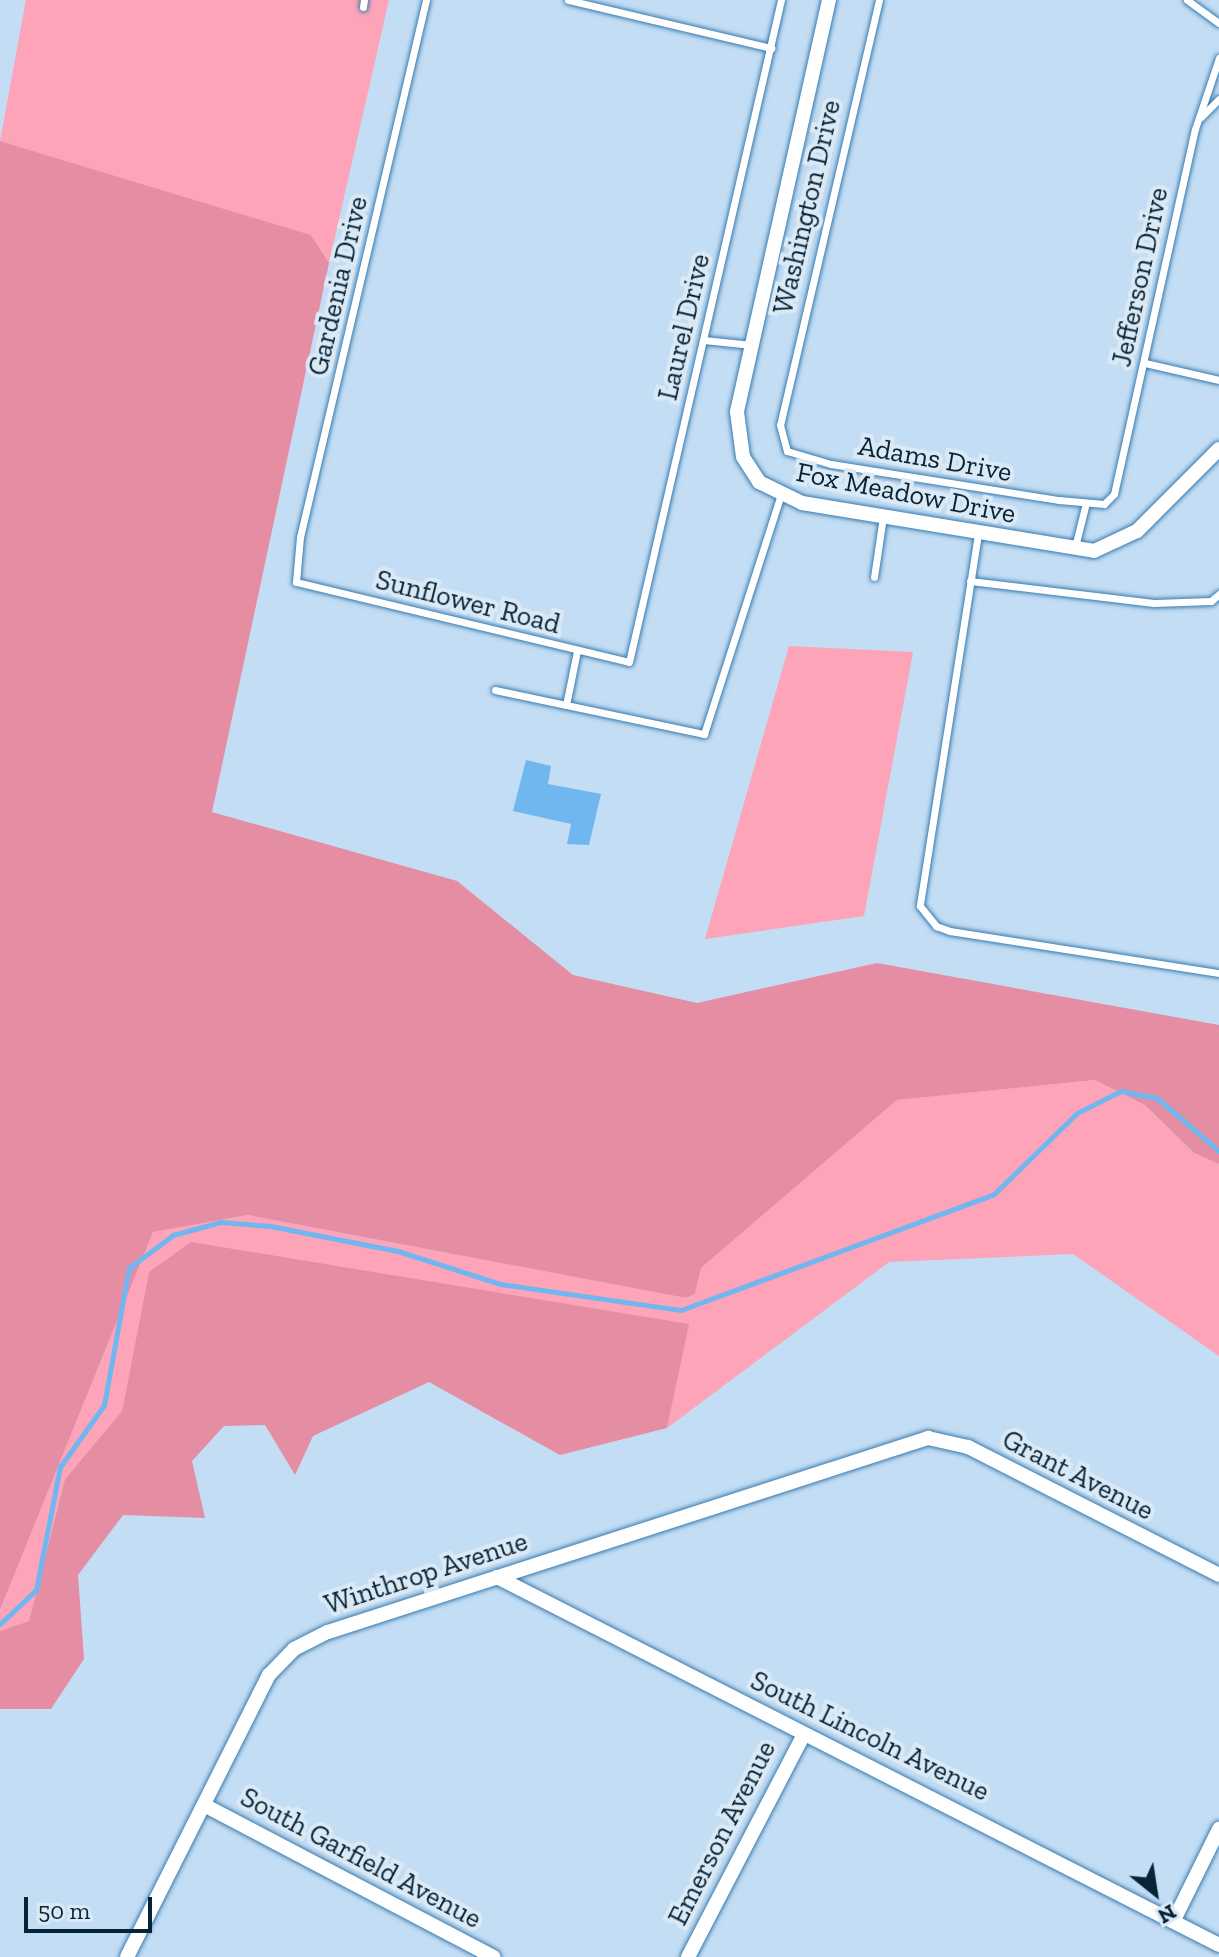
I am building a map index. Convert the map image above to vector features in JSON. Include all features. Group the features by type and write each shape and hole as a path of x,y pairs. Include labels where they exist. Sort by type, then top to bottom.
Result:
{"street":[{"name":"Fox Meadow Drive","path":"829,0 752,345 737,435 747,466 780,497 1074,550 1127,539 1219,449"},
{"name":"Grant Avenue","path":"910,1441 949,1439 968,1447 1219,1575"},
{"name":"Winthrop Avenue","path":"127,1957 264,1683 294,1649 497,1577 910,1441"},
{"name":"South Lincoln Avenue","path":"497,1577 1219,1945"},
{"name":"Emerson Avenue","path":"688,1957 804,1734"},
{"name":"South Garfield Avenue","path":"204,1805 493,1957"},
{"path":"1174,1920 1219,1829"}],"lane":[{"name":"Gardenia Drive","path":"296,582 300,537 426,0"},
{"path":"568,0 771,48"},
{"name":"Laurel Drive","path":"629,662 781,0"},
{"name":"Washington Drive","path":"780,425 879,0"},
{"path":"1187,0 1219,23"},
{"name":"Jefferson Drive","path":"1104,504 1117,484 1201,117 1219,58"},
{"path":"1201,117 1219,99"},
{"path":"704,340 752,345"},
{"path":"1145,363 1219,380"},
{"name":"Adams Drive","path":"780,425 787,451 798,456 1104,504"},
{"path":"495,690 704,734 780,497"},
{"path":"1074,550 1086,503"},
{"path":"874,577 883,517"},
{"path":"978,534 920,899 936,926 950,931 1219,973"},
{"path":"970,581 1154,603 1211,601 1219,594"},
{"name":"Sunflower Road","path":"296,582 629,662"},
{"path":"566,705 577,651"}],"shaded area":[{"path":"26,0 389,0 329,263 311,235 0,141"},
{"path":"0,141 311,235 329,263 212,812 457,881 573,975 697,1003 877,963 1219,1025 1219,1164 1194,1153 1145,1105 1095,1080 897,1100 701,1268 695,1294 686,1298 248,1215 153,1232 0,1610"},
{"path":"789,646 913,652 864,916 705,939"},
{"path":"1095,1080 1145,1105 1194,1153 1219,1164 1219,1356 1073,1254 889,1262 667,1428 688,1324 149,1272 122,1411 65,1479 29,1621 0,1631 0,1610 153,1232 248,1215 686,1298 695,1294 701,1268 897,1100"},
{"path":"191,1242 689,1324 667,1428 560,1455 429,1382 313,1436 295,1475 265,1425 224,1426 192,1461 205,1518 123,1515 78,1575 84,1659 51,1709 0,1709 0,1631 29,1621 65,1479 122,1411 149,1272"}],"water":[{"path":"526,760 551,766 548,784 601,794 589,845 567,844 571,824 513,811"}],"waterway":[{"path":"0,1624 36,1590 60,1467 104,1405 129,1268 173,1235 221,1222 270,1226 398,1251 500,1284 681,1310 994,1194 1077,1113 1121,1091 1157,1098 1219,1151"}]}
